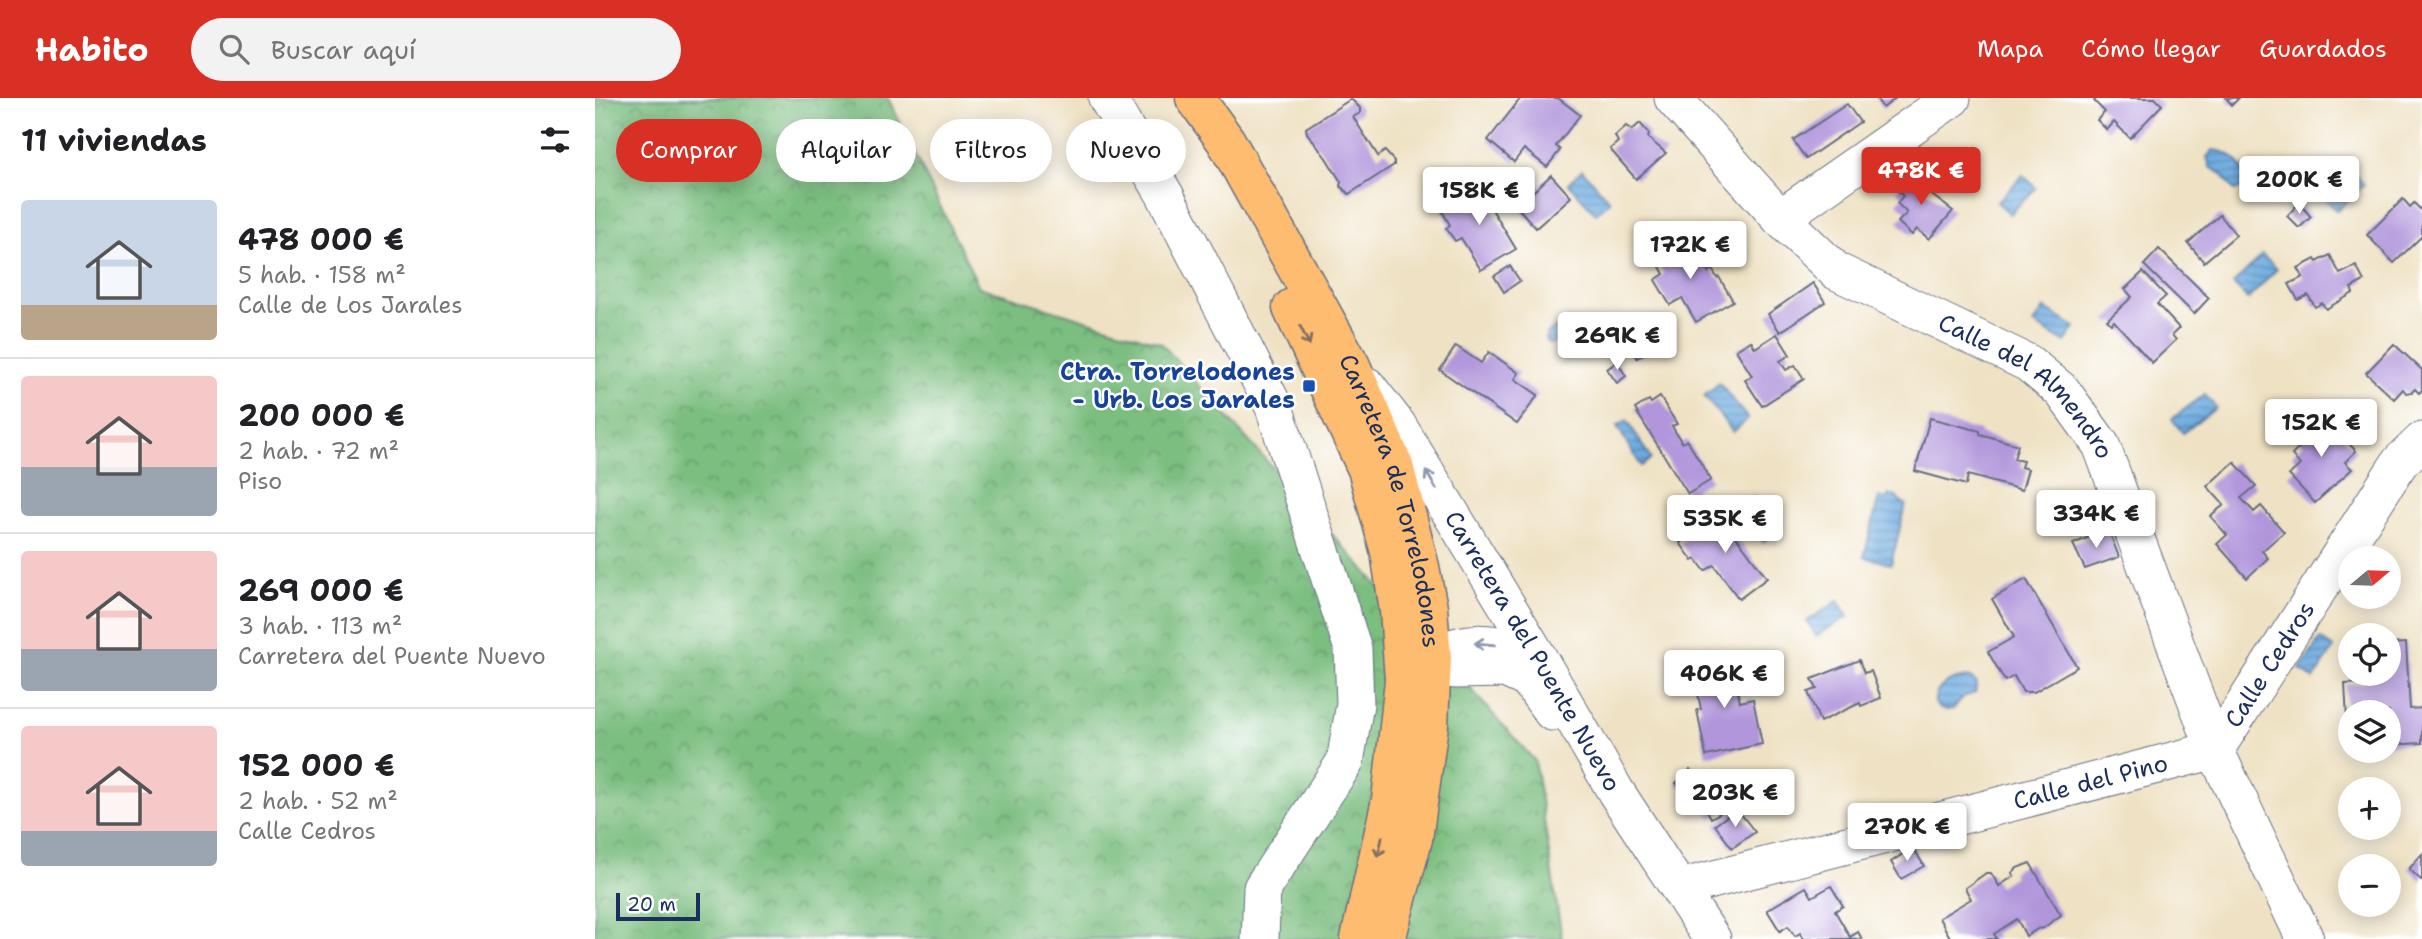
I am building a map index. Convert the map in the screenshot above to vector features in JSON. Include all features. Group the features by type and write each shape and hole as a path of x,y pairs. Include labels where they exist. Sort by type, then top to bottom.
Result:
{"main road":[{"name":"Carretera de Torrelodones","path":"1190,98 1367,469 1390,552 1400,621 1404,680 1391,800 1360,939"},
{"name":"Carretera de Torrelodones","path":"1195,98 1226,141 1351,366 1394,466 1420,567 1428,608 1432,658 1429,725 1413,839 1387,939"}],"street":[{"path":"1107,98 1165,195 1275,407 1353,649 1355,704 1345,762 1262,888 1259,939"},
{"name":"Calle del Almendro","path":"1673,98 1780,218 1836,271 2028,363 2063,391 2101,446 2215,750 2305,939"},
{"path":"1780,218 1952,98"},
{"name":"Carretera del Puente Nuevo","path":"1351,366 1398,426 1616,792 1712,939"},
{"name":"Calle Cedros","path":"2215,750 2400,461 2422,441"},
{"path":"1367,469 1395,519 1418,626 1432,658 1455,670 1505,669 1529,680 1616,792"},
{"path":"1391,800 1407,762 1421,673 1432,658 1452,647 1474,642 1513,646 1538,657"},
{"path":"1413,839 1449,702 1462,687 1487,681 1526,693 1553,714"},
{"name":"Calle del Pino","path":"1680,888 2215,750"}],"green space":[{"path":"595,98 888,98 898,119 776,119 776,182 916,182 916,156 979,287 1161,343 1535,761 1562,939 595,939"}],"water":[{"path":"2213,150 2230,155 2238,162 2247,178 2244,188 2234,190 2222,174 2210,167 2207,157"},
{"path":"1582,170 1610,201 1596,214 1568,183"},
{"path":"2351,170 2364,184 2337,211 2323,197"},
{"path":"2023,175 2036,188 2010,214 1997,202"},
{"path":"2262,255 2277,269 2248,299 2233,284"},
{"path":"2044,308 2075,327 2065,343 2034,324"},
{"path":"1564,322 1583,349 1570,359 1557,341 1550,344 1545,339 1547,334"},
{"path":"1719,383 1748,419 1733,432 1704,396"},
{"path":"2205,394 2216,408 2183,433 2172,419"},
{"path":"1627,420 1651,459 1641,466 1617,426"},
{"path":"1889,495 1895,495 1900,502 1906,504 1891,564 1864,557 1879,497 1886,499"},
{"path":"1754,497 1779,530 1763,542 1738,510"},
{"path":"1838,601 1848,617 1816,636 1807,621"},
{"path":"2320,639 2334,648 2314,679 2300,669"},
{"path":"1969,677 1977,683 1975,693 1963,697 1953,709 1938,707 1935,696 1939,690 1956,679"}],"building":[{"path":"1521,98 1558,98 1580,115 1556,146 1560,150 1547,167 1524,149 1514,162 1488,140"},
{"path":"1876,98 1896,98 1883,108"},
{"path":"2097,98 2155,98 2162,105 2130,138 2114,122 2107,130 2097,120 2105,112 2094,101"},
{"path":"2226,98 2239,98 2232,105"},
{"path":"1351,99 1360,108 1360,113 1353,117 1378,156 1385,151 1394,161 1394,165 1349,194 1340,186 1341,182 1306,128"},
{"path":"1847,104 1860,122 1806,159 1793,140"},
{"path":"1640,123 1649,134 1648,138 1666,153 1636,179 1610,149 1618,142 1615,136 1626,126 1632,130"},
{"path":"1916,171 1931,183 1925,190 1953,211 1929,239 1917,229 1912,235 1898,222 1907,213 1897,203 1903,196 1897,190"},
{"path":"1551,175 1571,197 1536,228 1517,207"},
{"path":"1481,185 1489,198 1494,194 1501,206 1493,211 1516,249 1481,270 1461,238 1455,241 1446,228 1450,225 1441,209"},
{"path":"2403,199 2410,207 2414,203 2422,211 2422,236 2394,263 2367,235"},
{"path":"2299,203 2311,217 2299,228 2287,216"},
{"path":"2220,215 2236,235 2204,262 2188,243"},
{"path":"1682,240 1686,247 1692,244 1708,272 1712,269 1717,278 1719,277 1733,301 1696,322 1682,298 1670,305 1655,280 1664,274 1654,256"},
{"path":"2159,249 2209,298 2194,314 2144,265"},
{"path":"2330,255 2340,274 2356,266 2364,281 2351,288 2353,293 2326,309 2322,303 2315,307 2308,295 2298,300 2289,284 2303,277 2298,268"},
{"path":"1510,266 1520,281 1504,292 1494,276"},
{"path":"2143,272 2166,296 2157,304 2179,328 2172,335 2176,340 2152,363 2114,321 2111,324 2107,320 2132,297 2125,289"},
{"path":"1813,283 1825,302 1780,332 1768,314"},
{"path":"1777,334 1790,355 1780,361 1786,370 1795,365 1804,379 1762,406 1745,380 1752,376 1736,350 1751,341 1755,348"},
{"path":"1635,336 1646,352 1637,358 1626,342"},
{"path":"2394,344 2422,370 2422,390 2419,393 2415,389 2406,393 2403,389 2394,399 2366,373"},
{"path":"1456,346 1481,363 1489,352 1519,373 1515,379 1538,395 1517,424 1440,370"},
{"path":"1617,362 1626,376 1617,383 1607,369"},
{"path":"1660,397 1677,424 1672,426 1682,443 1687,440 1711,480 1688,494 1635,409"},
{"path":"2321,414 2356,451 2345,462 2352,469 2315,503 2289,475 2300,465 2292,455 2303,444 2296,436"},
{"path":"1930,418 1980,431 1980,434 2018,445 2014,459 2023,461 2021,467 2028,469 2022,490 1968,475 1966,485 1915,471"},
{"path":"2234,462 2256,486 2241,498 2254,512 2261,506 2284,532 2262,551 2268,558 2247,578 2217,544 2227,535 2210,516 2224,505 2207,486"},
{"path":"1723,512 1735,529 1732,531 1767,578 1739,599 1714,565 1705,571 1696,559 1693,561 1680,543"},
{"path":"2108,529 2119,557 2085,569 2073,544"},
{"path":"2026,579 2077,667 2034,692 2023,692 2014,676 2005,681 1988,652 2014,637 1992,599"},
{"path":"2401,643 2406,643 2410,709 2422,708 2422,743 2401,744 2401,700 2346,700 2345,686 2401,686"},
{"path":"1730,656 1740,702 1753,699 1762,744 1706,756 1693,670 1708,667 1707,661"},
{"path":"1859,660 1864,673 1871,671 1881,698 1861,706 1860,703 1820,722 1808,692 1817,689 1812,679"},
{"path":"1690,770 1698,778 1684,791 1676,783"},
{"path":"1710,794 1720,813 1711,818 1701,800"},
{"path":"1737,809 1755,832 1732,848 1715,825"},
{"path":"1913,847 1924,866 1901,879 1891,862"},
{"path":"2422,854 2422,881 2409,869"},
{"path":"2030,863 2061,915 2042,929 2039,928 2026,936 2017,919 1994,934 1997,939 1951,939 1939,918 1971,899 1965,888 1986,873 1991,873 1999,886 2014,876 2012,873 2017,868"},
{"path":"1831,886 1843,906 1835,911 1850,937 1858,932 1862,939 1804,939 1800,933 1795,936 1788,926 1780,931 1767,910 1806,887 1812,897"}],"place":[{"name":"Ctra. Torrelodones - Urb. Los Jarales","path":"1309,386"}]}
